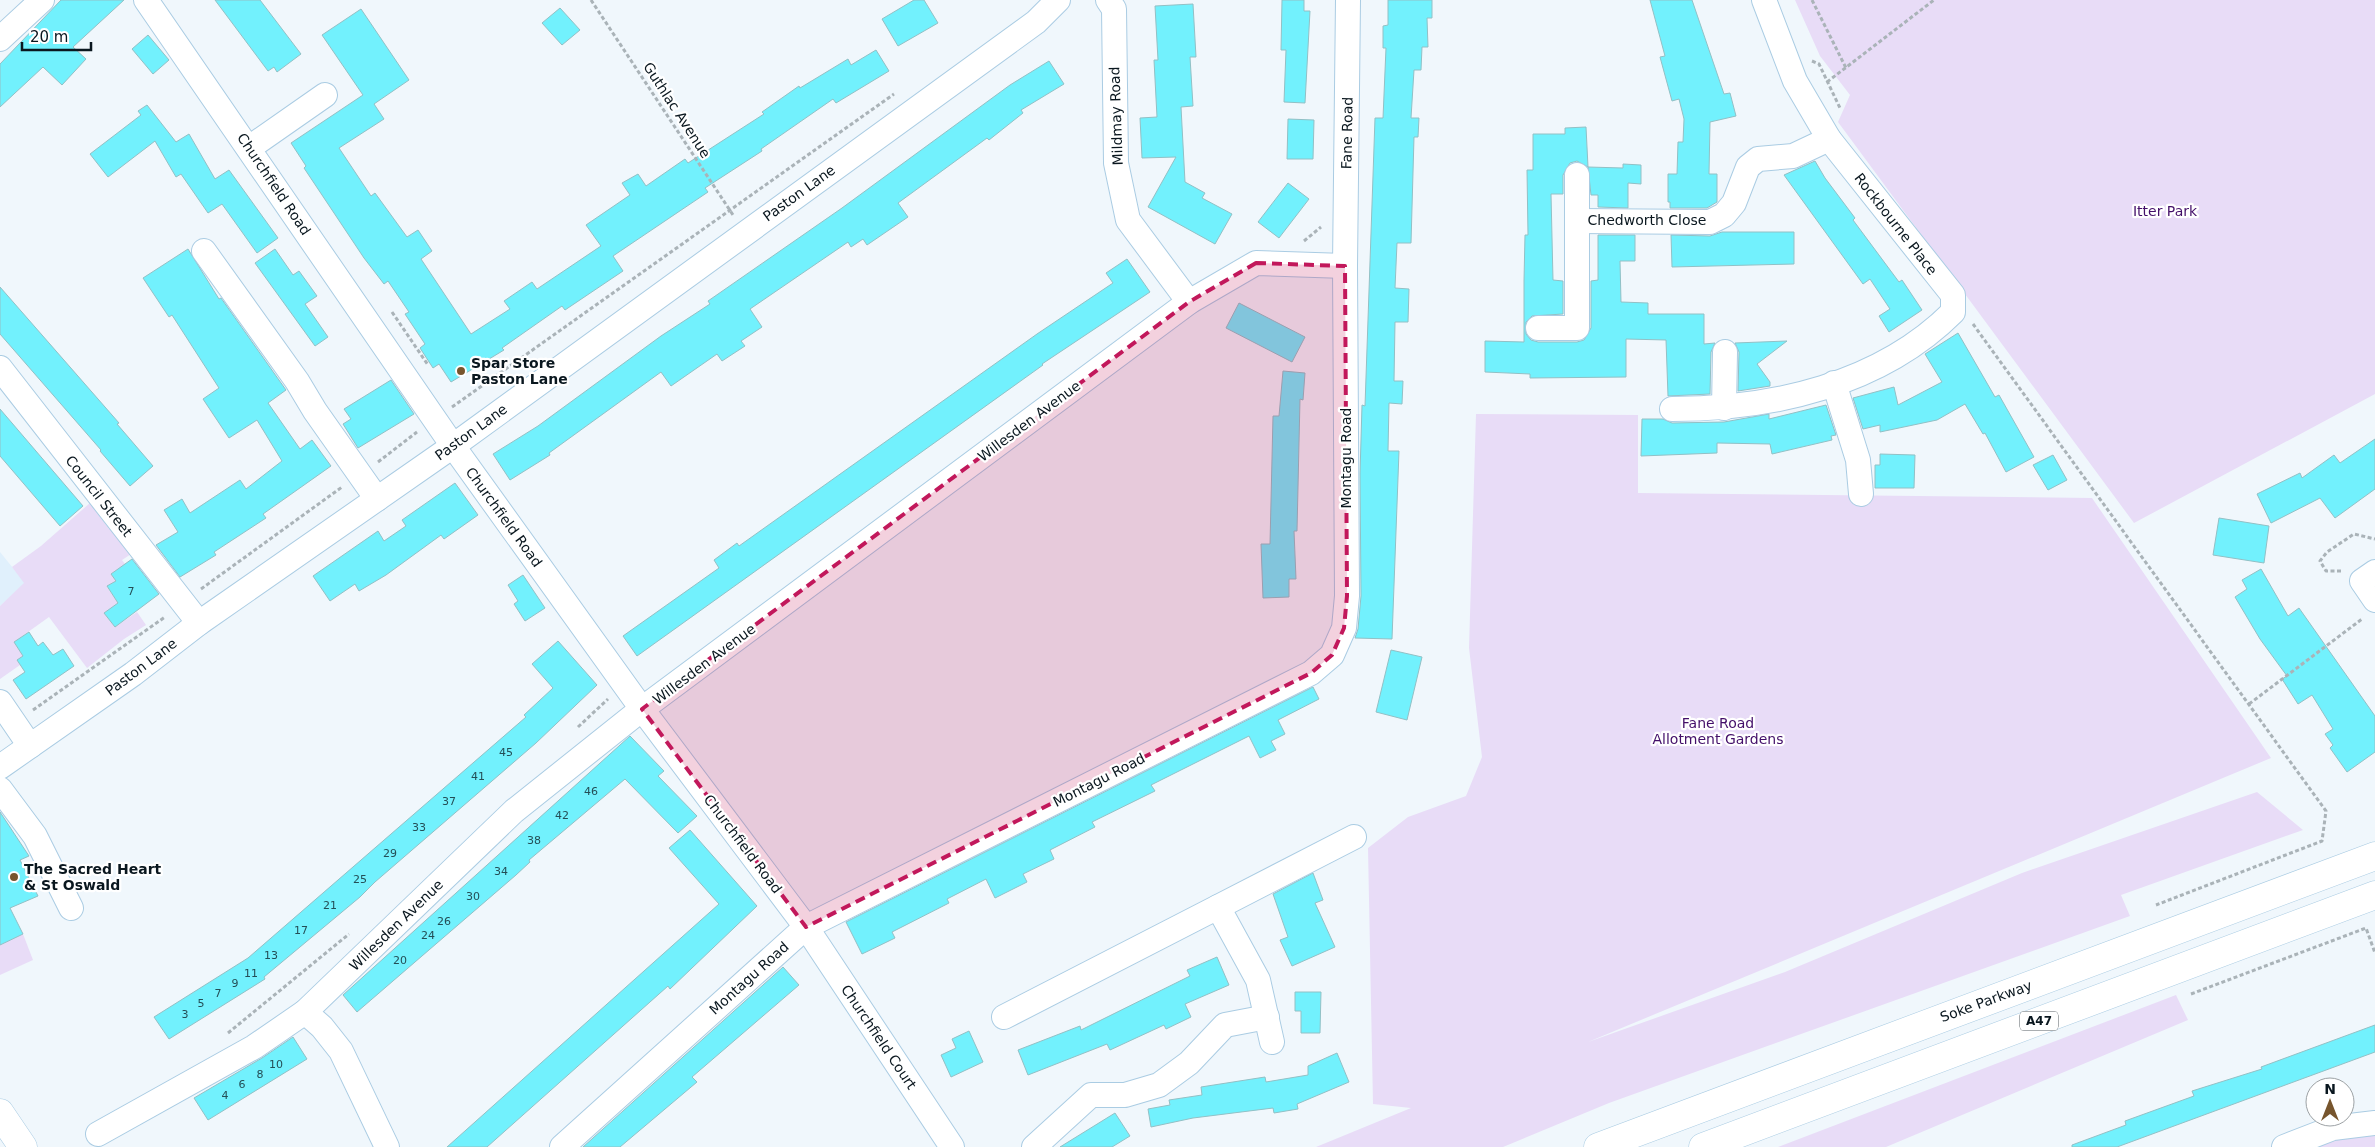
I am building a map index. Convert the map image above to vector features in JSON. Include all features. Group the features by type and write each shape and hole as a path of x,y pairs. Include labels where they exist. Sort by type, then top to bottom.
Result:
{"highway":[{"name":"Soke Parkway","path":"1598,1147 2375,856"},
{"name":"A47","path":"1703,1147 2375,895"},
{"path":"0,1114 23,1147"}],"street":[{"path":"0,40 42,0"},
{"name":"Churchfield Road","path":"146,0 452,446 642,709 806,928"},
{"name":"Paston Lane","path":"0,767 133,674 199,623 452,446 1036,22 1058,0"},
{"name":"Mildmay Road","path":"1108,0 1114,9 1116,163 1128,220 1189,302"},
{"name":"Fane Road","path":"1345,266 1348,0"},
{"name":"Rockbourne Place","path":"1764,0 1778,39 1805,98 1829,139 1952,304"},
{"path":"249,148 325,95"},
{"name":"Chedworth Close","path":"1577,221 1710,222 1724,215 1734,203 1748,167 1758,158 1793,156 1829,139"},
{"name":"Chedworth Close","path":"1538,328 1577,328 1577,175"},
{"path":"204,252 297,380 314,411 376,499"},
{"name":"Willesden Avenue","path":"98,1134 254,1047 305,1012 514,812 642,709 1189,302 1256,263 1345,266"},
{"name":"Montagu Road","path":"562,1147 806,928 1311,673 1332,655 1344,628 1347,596 1345,266"},
{"path":"1672,409 1724,408 1773,402 1883,365 1932,332 1952,304"},
{"path":"1724,408 1725,352"},
{"name":"Council Street","path":"0,368 199,623"},
{"path":"1834,383 1858,460 1861,494"},
{"path":"2372,607 2362,581 2375,572"},
{"path":"0,702 30,746"},
{"path":"0,789 35,836 71,908"},
{"path":"1004,1017 1354,837"},
{"path":"1218,907 1258,980 1272,1042"},
{"name":"Churchfield Court","path":"806,928 952,1147"},
{"path":"305,1012 322,1027 341,1051 387,1147"},
{"path":"1034,1147 1091,1095 1125,1095 1159,1085 1189,1064 1225,1025 1267,1017"},
{"path":"2284,1147 2332,1128 2375,1123"}],"path":[{"name":"Guthlac Avenue","path":"591,0 744,233"},
{"path":"1812,0 1846,68"},
{"path":"1805,98 1934,0"},
{"path":"15,723 184,604 234,564 360,475 434,419 464,400 900,89"},
{"path":"1300,244 1320,229 1324,223"},
{"path":"1952,304 2249,704 2326,811 2322,842 2156,905"},
{"path":"2249,704 2372,607"},
{"path":"575,730 611,697"},
{"path":"2191,994 2366,928 2375,953"},
{"path":"220,1037 354,930"}],"highlighted area":[{"path":"1256,263 1345,266 1347,596 1344,628 1332,655 1311,673 806,927 642,709 1189,302"}],"shaded area":[{"path":"0,552 25,583 0,606"}],"green space":[{"name":"Itter Park","path":"1795,0 2375,0 2375,394 2134,523 1838,122 1850,95 1820,56"},
{"name":"Fane Road Allotment Gardens","path":"1476,414 1638,415 1638,493 2092,498 2271,758 1588,1042 1785,972 2022,873 2257,792 2303,830 2121,895 2130,916 1609,1103 1503,1147 1316,1147 1411,1108 1373,1104 1368,848 1408,817 1466,796 1482,757 1469,648"},
{"path":"90,503 109,529 112,527 131,554 122,560 128,568 123,572 120,568 111,574 116,581 107,587 118,603 104,613 115,627 137,612 146,625 124,639 87,668 49,617 14,642 23,656 17,660 20,665 0,679 0,606 24,583 12,567 41,546"},
{"path":"23,934 33,960 0,975 0,945"},
{"path":"2176,995 2188,1020 1886,1147 1778,1147"},
{"path":"2375,1133 2375,1147 2308,1147 2345,1135"}],"building":[{"path":"61,0 124,0 73,47 86,59 62,85 43,67 0,107 0,64"},
{"path":"215,0 260,0 301,54 277,72 274,67 268,71"},
{"path":"914,0 924,0 938,23 898,46 882,19"},
{"path":"1282,0 1304,0 1304,11 1310,11 1305,103 1284,102 1286,50 1281,50"},
{"path":"1388,0 1432,0 1432,18 1427,18 1428,47 1422,47 1421,70 1414,70 1411,118 1419,118 1418,137 1414,137 1411,243 1397,243 1395,288 1409,289 1408,322 1395,322 1394,381 1403,381 1402,404 1389,403 1388,451 1399,451 1392,639 1355,638 1358,629 1361,596 1360,474 1362,405 1365,406 1375,118 1383,118 1386,48 1383,48 1383,26 1388,25"},
{"path":"1650,0 1692,0 1724,94 1730,93 1736,116 1710,122 1709,174 1717,174 1717,202 1707,208 1670,208 1670,202 1668,202 1668,174 1677,174 1678,142 1683,142 1684,119 1679,99 1672,101 1660,57 1665,56"},
{"path":"1193,4 1196,57 1190,57 1193,106 1181,107 1185,182 1205,193 1202,198 1232,214 1215,244 1148,207 1176,157 1142,158 1140,118 1157,117 1154,60 1158,60 1155,6"},
{"path":"560,8 580,30 562,45 542,23"},
{"path":"361,9 409,80 374,104 384,119 339,148 371,196 375,193 407,237 418,230 432,251 421,259 471,334 510,309 504,301 532,282 537,289 601,246 586,225 630,195 622,183 638,174 646,186 685,159 688,163 764,114 762,112 799,86 800,88 848,59 851,65 876,50 889,71 836,103 833,99 761,149 762,151 705,188 708,192 613,256 623,271 565,310 562,306 502,348 504,350 451,382 439,364 433,368 420,348 425,344 405,314 409,312 388,281 384,284 364,258 304,168 306,166 291,143 363,95 322,35"},
{"path":"148,35 169,60 153,74 132,49"},
{"path":"1049,61 1064,84 1021,110 1023,113 989,140 987,138 898,203 908,217 867,245 863,239 851,247 848,242 750,309 762,327 741,341 745,346 722,361 717,354 671,386 661,372 549,453 550,455 510,480 493,454 538,426 661,336 710,304 708,301 842,208 1010,85"},
{"path":"147,105 176,142 189,134 215,179 229,170 278,238 257,253 222,204 208,213 181,174 176,177 155,141 108,177 90,154 141,115 138,111"},
{"path":"1288,119 1314,120 1313,159 1287,159"},
{"path":"1586,127 1588,167 1577,161 1570,163 1563,175 1563,194 1551,194 1553,280 1563,281 1563,314 1532,316 1526,322 1526,334 1531,340 1538,342 1577,342 1584,340 1591,328 1591,281 1598,280 1598,235 1635,235 1635,261 1620,261 1621,302 1648,303 1648,314 1704,314 1704,344 1715,343 1711,352 1710,394 1668,396 1666,340 1626,339 1626,377 1530,378 1530,374 1485,372 1485,341 1524,342 1525,235 1528,235 1527,170 1533,170 1533,134 1565,134 1565,128"},
{"path":"1815,161 1825,178 1855,218 1853,220 1899,282 1902,280 1922,310 1889,332 1879,316 1890,309 1870,279 1863,284 1784,175"},
{"path":"1623,164 1641,165 1641,184 1628,183 1628,208 1598,207 1598,195 1591,195 1588,167 1623,168"},
{"path":"1288,183 1309,199 1279,238 1258,222"},
{"path":"1722,232 1794,232 1794,264 1672,267 1671,235 1710,236"},
{"path":"188,249 219,299 221,298 286,390 268,403 300,449 312,440 331,466 263,514 266,518 214,552 216,555 180,577 156,545 178,532 164,510 182,499 190,513 240,480 246,489 282,461 257,420 229,438 203,399 219,388 172,315 169,317 143,278"},
{"path":"275,249 293,275 299,271 317,296 305,304 328,337 315,346 255,263"},
{"path":"1127,259 1150,292 1042,364 637,656 623,636 719,568 714,560 737,543 739,546 1037,334 1113,283 1106,273"},
{"path":"0,287 119,423 117,424 153,466 130,486 0,334"},
{"path":"1239,303 1305,337 1292,362 1226,328"},
{"path":"1958,333 1995,397 1999,395 2034,457 2006,472 1985,433 1983,434 1965,404 1937,420 1880,432 1880,425 1863,429 1853,398 1894,387 1898,405 1942,382 1925,354"},
{"path":"1787,341 1757,364 1770,382 1770,386 1738,391 1739,352 1735,343"},
{"path":"1283,371 1305,373 1303,400 1300,399 1297,531 1294,531 1296,579 1289,579 1289,597 1263,598 1261,544 1270,544 1273,416 1279,416"},
{"path":"391,380 414,414 358,448 343,424 351,419 344,409"},
{"path":"1826,405 1836,435 1831,436 1832,440 1772,454 1770,444 1717,443 1717,453 1641,456 1642,419 1663,419 1672,423 1724,422 1769,414 1769,419"},
{"path":"0,409 83,506 60,526 0,456"},
{"path":"2375,439 2375,489 2335,518 2320,498 2271,523 2257,494 2300,473 2302,478 2334,455 2340,463"},
{"path":"1880,454 1915,455 1914,488 1875,488 1875,465 1880,465"},
{"path":"2053,455 2067,480 2048,490 2033,465"},
{"path":"455,483 478,515 444,539 441,535 386,575 359,591 355,584 330,601 313,576 378,531 384,541 406,526 402,520"},
{"path":"2219,518 2269,526 2264,563 2213,555"},
{"path":"132,559 159,594 115,627 104,613 118,603 107,586 116,581 111,574"},
{"path":"2261,569 2288,616 2299,608 2375,716 2375,752 2347,772 2330,748 2333,745 2325,734 2333,729 2312,695 2298,704 2282,679 2287,676 2260,639 2235,597 2247,589 2242,580"},
{"path":"523,575 545,608 525,621 514,604 518,601 508,585"},
{"path":"29,632 38,646 43,642 53,655 63,649 74,666 26,699 13,680 25,672 17,660 23,656 14,642"},
{"path":"558,641 597,685 536,743 360,897 264,977 265,979 169,1039 154,1017 248,958 526,717 524,715 553,688 532,664"},
{"path":"1391,650 1422,657 1407,720 1376,712"},
{"path":"1313,687 1319,699 1278,720 1285,734 1271,741 1276,750 1260,758 1249,736 1151,785 1155,791 1092,822 1095,827 1050,850 1054,859 1023,874 1027,882 995,898 986,879 947,899 949,903 892,932 895,938 862,954 846,922"},
{"path":"630,736 664,771 658,776 697,816 678,833 625,779 529,860 530,862 516,875 357,1012 343,995"},
{"name":"The Sacred Heart & St Oswald","path":"0,812 29,856 20,860 38,896 10,908 23,934 0,945"},
{"path":"690,830 757,906 670,989 668,986 487,1147 447,1147 719,904 669,848"},
{"path":"1313,873 1323,900 1315,903 1335,947 1292,966 1280,940 1288,937 1273,894"},
{"path":"1217,957 1229,985 1185,1004 1191,1017 1166,1029 1164,1025 1110,1050 1107,1044 1028,1075 1018,1050 1080,1026 1081,1030 1190,976 1187,970"},
{"path":"783,967 799,985 692,1077 697,1082 620,1147 583,1147"},
{"path":"1295,992 1321,992 1320,1033 1301,1033 1301,1011 1295,1011"},
{"path":"2375,1025 2375,1052 2117,1147 2072,1147 2072,1145 2126,1125 2125,1121 2194,1096 2192,1091 2262,1069 2261,1067"},
{"path":"969,1031 983,1062 951,1077 941,1055 956,1048 952,1039"},
{"path":"293,1037 307,1059 208,1120 194,1098 262,1058"},
{"path":"1337,1053 1349,1082 1297,1104 1298,1109 1274,1113 1273,1108 1193,1118 1151,1127 1148,1109 1170,1105 1169,1100 1202,1095 1201,1087 1265,1077 1266,1082 1308,1075 1308,1066"},
{"path":"1115,1113 1130,1136 1112,1147 1060,1147"}],"place":[{"name":"Spar Store Paston Lane","path":"461,371"},
{"name":"The Sacred Heart & St Oswald","path":"14,877"}]}
